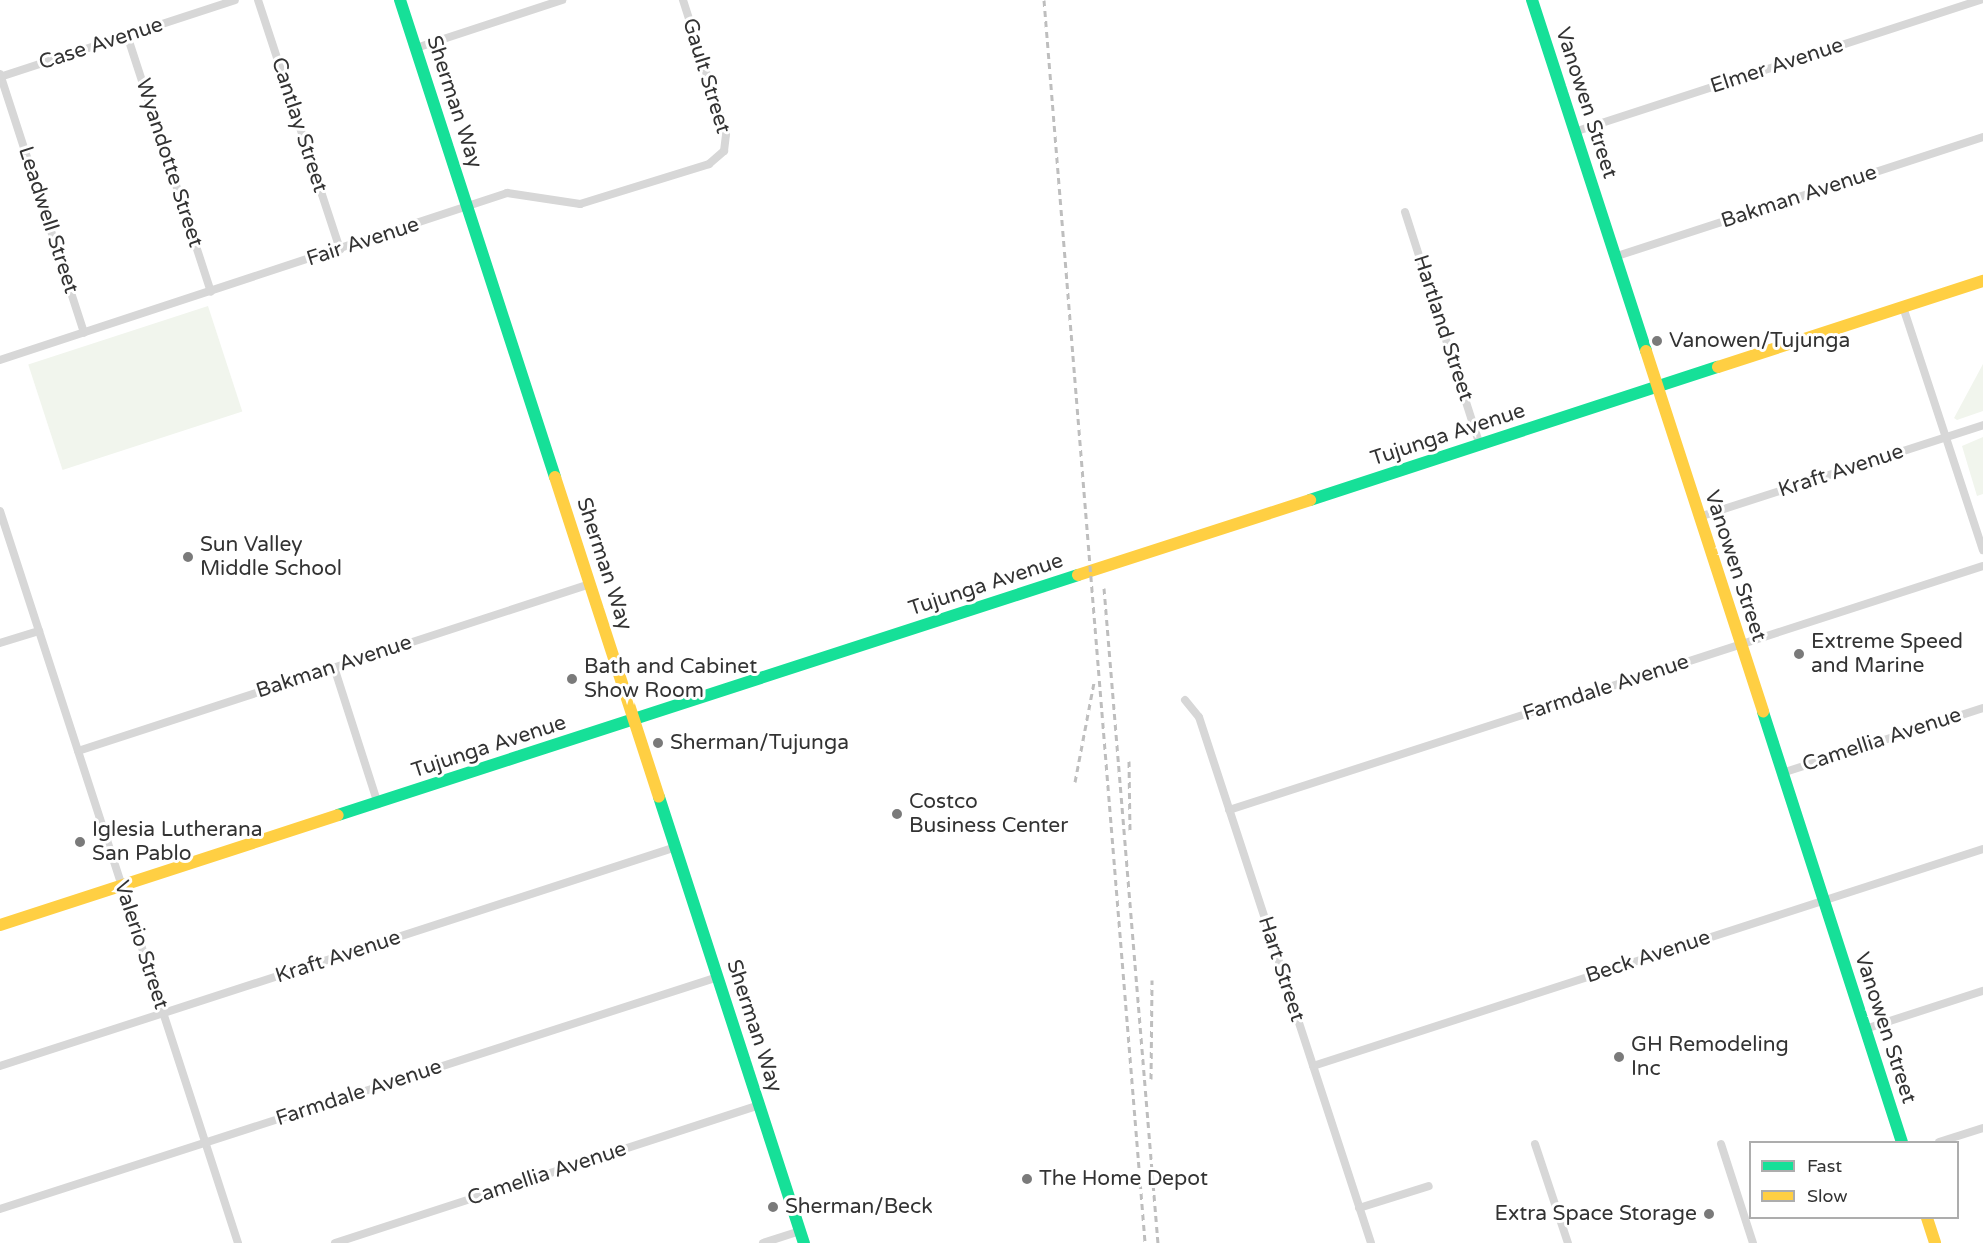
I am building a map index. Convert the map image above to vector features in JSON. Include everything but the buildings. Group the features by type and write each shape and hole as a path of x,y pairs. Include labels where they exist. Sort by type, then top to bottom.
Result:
{"main road":[{"name":"Sherman Way","path":"400,0 802,1237"},
{"name":"Vanowen Street","path":"1532,0 1901,1141"},
{"name":"Tujunga Avenue","path":"0,925 1983,281"},
{"path":"1927,1219 1935,1243"}],"street":[{"name":"Case Avenue","path":"0,76 236,0"},
{"name":"Cantlay Street","path":"258,0 340,250"},
{"path":"416,48 562,0"},
{"name":"Gault Street","path":"683,0 726,134 724,151"},
{"name":"Elmer Avenue","path":"1574,132 1980,0"},
{"name":"Wyandotte Street","path":"127,35 211,292"},
{"name":"Leadwell Street","path":"0,76 84,333"},
{"name":"Bakman Avenue","path":"1614,257 1983,137"},
{"name":"Fair Avenue","path":"0,360 340,250 507,193 590,203 710,164 724,151"},
{"name":"Hartland Street","path":"1405,212 1480,445"},
{"path":"1903,307 1983,549"},
{"name":"Kraft Avenue","path":"1699,517 1983,425"},
{"name":"Valerio Street","path":"0,511 238,1243"},
{"name":"Farmdale Avenue","path":"1229,810 1983,566"},
{"name":"Bakman Avenue","path":"78,751 590,584"},
{"path":"0,643 39,631"},
{"path":"334,668 378,804"},
{"name":"Hart Street","path":"1185,700 1199,717 1371,1243"},
{"name":"Camellia Avenue","path":"1782,773 1983,708"},
{"name":"Kraft Avenue","path":"0,1066 676,847"},
{"name":"Beck Avenue","path":"1313,1066 1983,849"},
{"name":"Farmdale Avenue","path":"0,1209 718,977"},
{"path":"1865,1029 1983,991"},
{"name":"Camellia Avenue","path":"335,1243 759,1105"},
{"path":"1945,1141 1983,1128"},
{"path":"1535,1144 1568,1243"},
{"path":"1721,1144 1753,1243"},
{"path":"1359,1208 1429,1186"},
{"path":"763,1243 802,1237"}],"shaded area":[{"path":"208,306 242,412 63,470 28,364"},
{"path":"1983,364 1983,411 1957,420 1954,418"},
{"path":"1983,437 1983,494 1977,496 1962,446"}],"railway":[{"path":"1044,0 1145,1243"},
{"path":"1104,588 1158,1243"},
{"path":"1075,782 1094,682"},
{"path":"1129,761 1130,830"},
{"path":"1151,1079 1152,980"}],"traffic: fast":[{"path":"400,0 555,477"},
{"path":"1532,0 1646,351"},
{"path":"1310,500 1718,367"},
{"path":"338,815 1078,575"},
{"path":"1763,712 1902,1141"},
{"path":"659,797 804,1243"}],"traffic: slow":[{"path":"1718,367 1983,281"},
{"path":"1646,351 1763,712"},
{"path":"555,477 659,797"},
{"path":"1078,575 1310,500"},
{"path":"0,925 338,815"},
{"path":"1927,1219 1935,1243"}],"place":[{"name":"Vanowen/Tujunga","path":"1657,341"},
{"name":"Sun Valley Middle School","path":"188,557"},
{"name":"Extreme Speed and Marine","path":"1799,654"},
{"name":"Bath and Cabinet Show Room","path":"572,679"},
{"name":"Sherman/Tujunga","path":"658,743"},
{"name":"Costco Business Center","path":"897,814"},
{"name":"Iglesia Lutherana San Pablo","path":"80,842"},
{"name":"GH Remodeling Inc","path":"1619,1057"},
{"name":"The Home Depot","path":"1027,1179"},
{"name":"Sherman/Beck","path":"773,1207"},
{"name":"Extra Space Storage","path":"1709,1214"}]}
